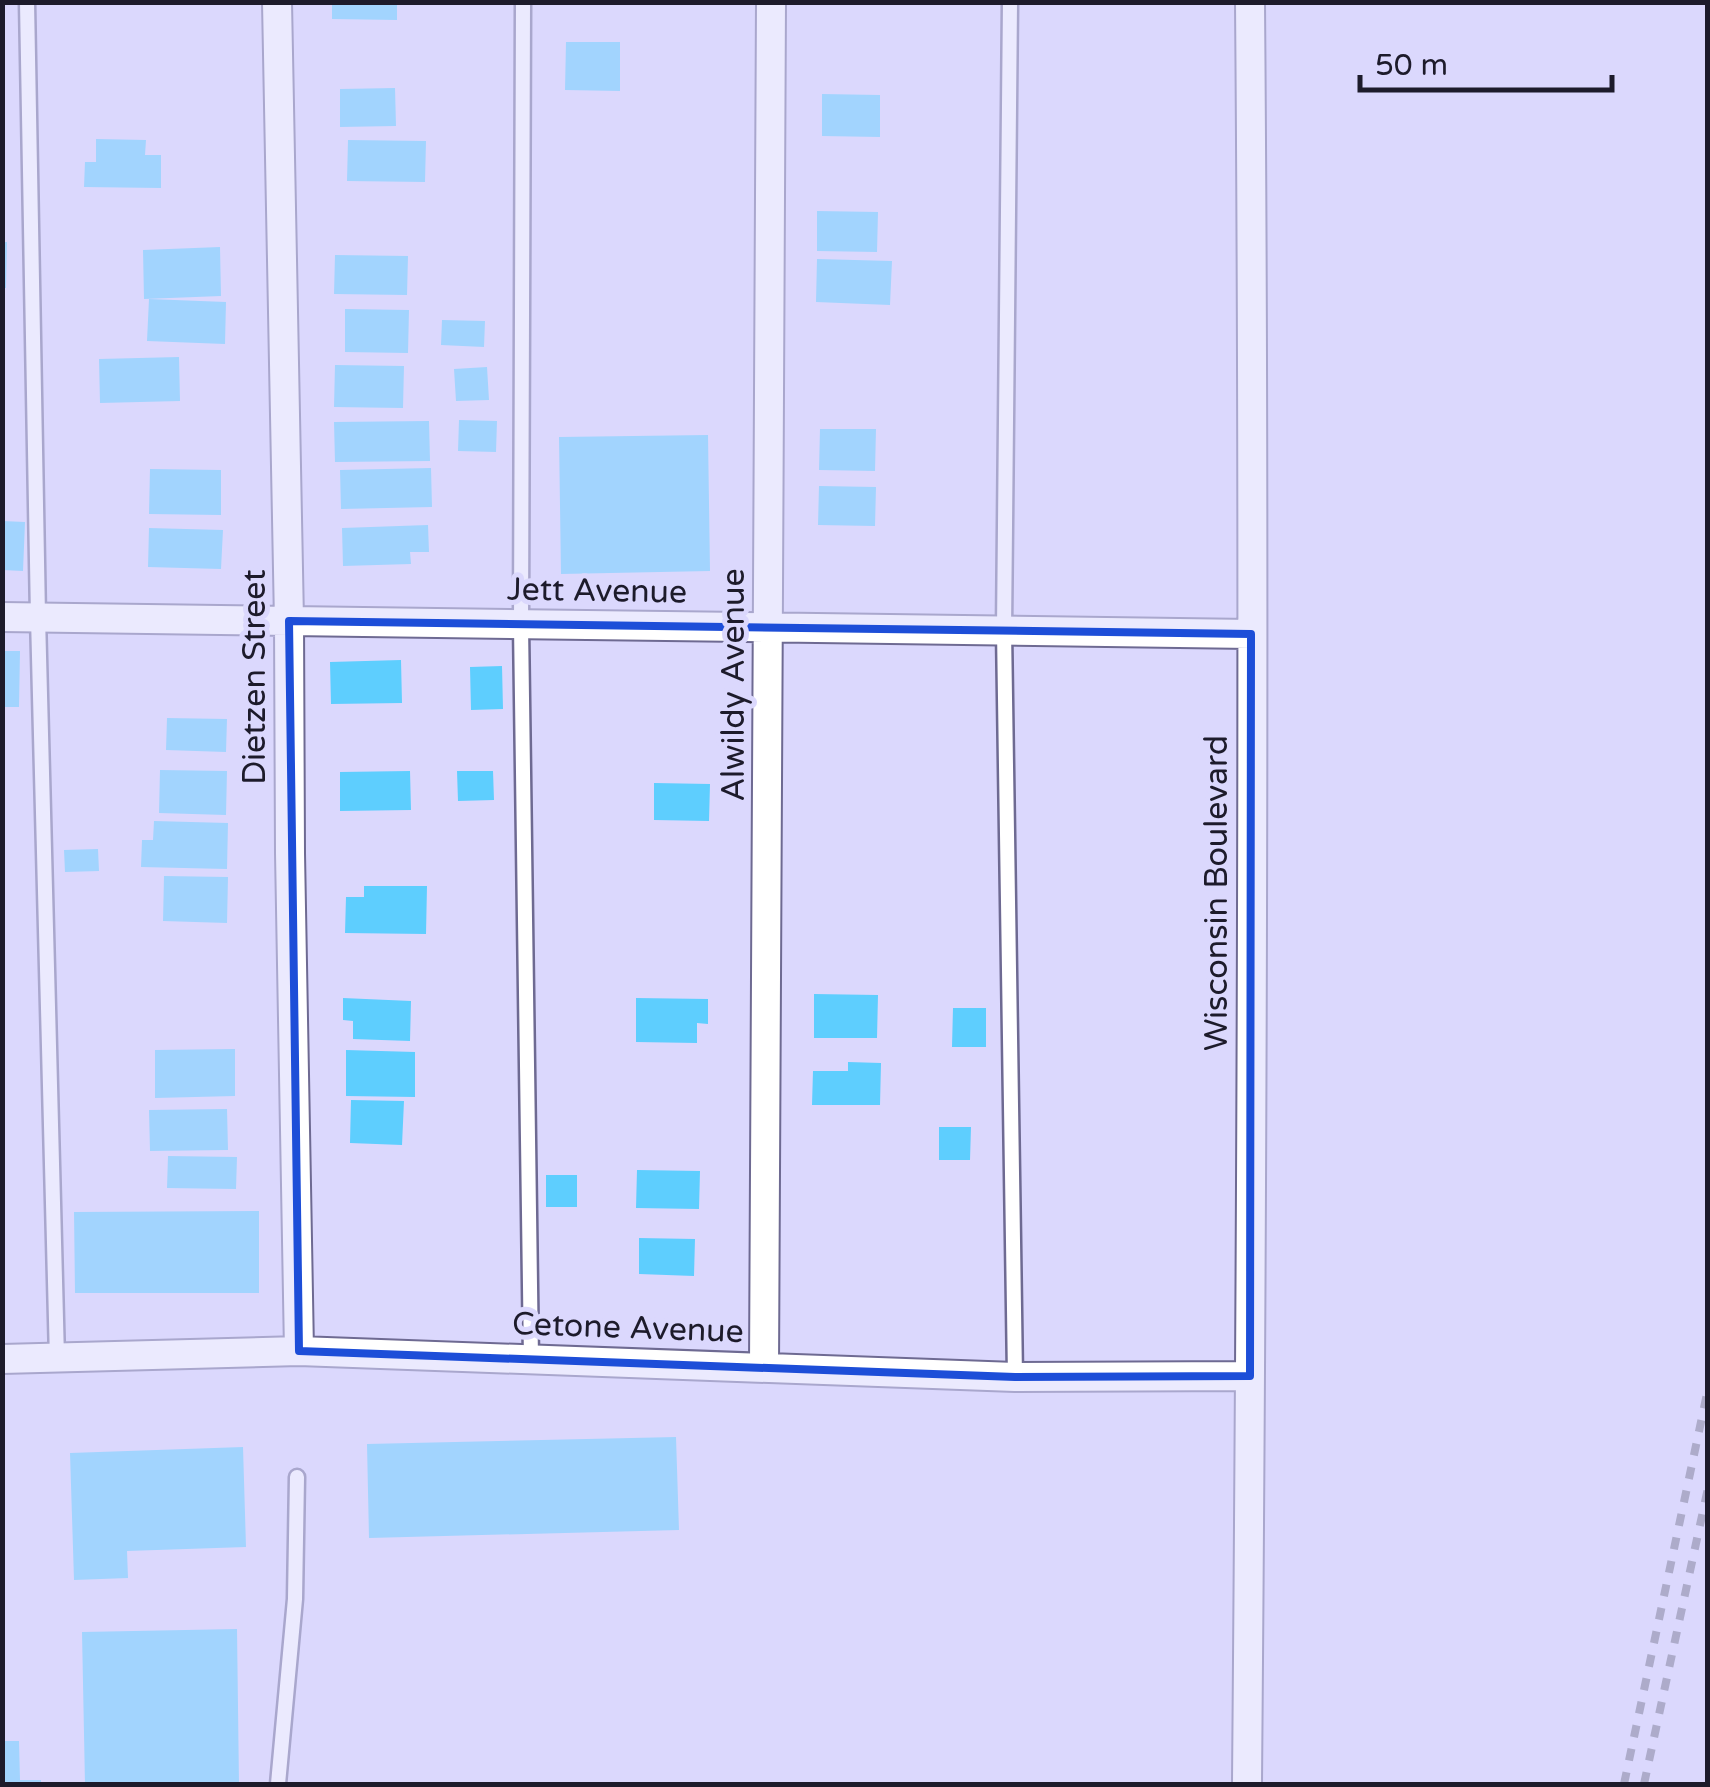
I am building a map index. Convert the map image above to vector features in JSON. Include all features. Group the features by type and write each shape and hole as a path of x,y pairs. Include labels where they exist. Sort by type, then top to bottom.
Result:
{"street":[{"name":"Dietzen Street","path":"277,2 299,1352"},
{"name":"Alwildy Avenue","path":"764,1367 771,2"},
{"name":"Wisconsin Boulevard","path":"1247,1784 1250,2"},
{"name":"Jett Avenue","path":"2,616 1251,634"},
{"name":"Cetone Avenue","path":"2,1359 299,1352 1016,1377 1250,1376"}],"lane":[{"path":"27,2 38,617 58,1359"},
{"path":"523,2 521,624 531,1359"},
{"path":"1010,2 1004,630 1016,1377"},
{"path":"278,1784 296,1598 297,1477"}],"highlighted area":[{"path":"289,621 1251,634 1250,1376 1015,1377 299,1351"}],"building":[{"path":"332,2 397,2 397,20 332,19"},
{"path":"566,42 620,42 620,91 565,90"},
{"path":"395,88 396,126 340,127 340,89"},
{"path":"822,94 880,95 880,137 822,136"},
{"path":"96,139 146,140 145,155 161,155 161,188 84,187 85,162 96,162"},
{"path":"348,140 426,141 425,182 347,181"},
{"path":"817,211 878,212 877,252 817,251"},
{"path":"2,242 7,242 6,288 2,288"},
{"path":"220,247 221,296 144,299 143,250"},
{"path":"335,255 408,256 407,295 334,294"},
{"path":"817,259 892,261 890,305 816,302"},
{"path":"149,299 226,302 225,344 147,341"},
{"path":"345,309 409,310 408,353 345,352"},
{"path":"442,320 485,321 484,347 441,345"},
{"path":"179,357 180,401 100,403 99,359"},
{"path":"335,365 404,366 403,408 334,407"},
{"path":"487,367 489,400 456,401 454,369"},
{"path":"459,420 497,421 496,452 458,451"},
{"path":"429,421 430,461 335,462 334,422"},
{"path":"820,429 876,429 875,471 819,470"},
{"path":"708,435 710,571 561,574 559,437"},
{"path":"431,468 432,507 341,509 340,470"},
{"path":"150,469 221,470 221,515 149,514"},
{"path":"819,486 876,487 875,526 818,525"},
{"path":"2,521 25,522 23,571 2,570"},
{"path":"428,525 429,552 410,552 411,564 343,566 342,528"},
{"path":"149,528 223,530 221,569 148,567"},
{"path":"2,651 20,651 19,707 2,707"},
{"path":"401,660 402,703 331,704 330,662"},
{"path":"502,666 503,709 471,710 470,667"},
{"path":"167,718 227,719 226,752 166,750"},
{"path":"160,770 227,771 226,815 159,813"},
{"path":"410,771 411,810 340,811 340,772"},
{"path":"457,771 493,771 494,800 458,801"},
{"path":"654,783 710,784 709,821 654,820"},
{"path":"154,821 228,823 227,869 141,867 142,840 153,840"},
{"path":"98,849 99,871 65,872 64,850"},
{"path":"164,876 228,877 227,923 163,921"},
{"path":"364,886 427,886 426,934 345,933 346,897 364,897"},
{"path":"814,994 878,995 877,1038 814,1038"},
{"path":"343,998 411,1001 410,1041 353,1039 353,1021 343,1020"},
{"path":"636,998 708,999 708,1024 697,1023 697,1043 636,1042"},
{"path":"953,1008 986,1008 986,1047 952,1047"},
{"path":"235,1049 235,1096 155,1098 155,1050"},
{"path":"346,1050 415,1052 415,1097 346,1096"},
{"path":"848,1062 881,1063 880,1105 812,1105 813,1071 848,1071"},
{"path":"351,1100 404,1101 402,1145 350,1143"},
{"path":"227,1109 228,1150 150,1151 149,1110"},
{"path":"939,1127 971,1127 970,1160 939,1160"},
{"path":"168,1156 237,1157 236,1189 167,1188"},
{"path":"637,1170 700,1171 699,1209 636,1208"},
{"path":"546,1175 577,1175 577,1207 546,1207"},
{"path":"259,1211 259,1293 75,1293 74,1212"},
{"path":"639,1238 695,1239 694,1276 639,1274"},
{"path":"676,1437 679,1530 369,1538 367,1444"},
{"path":"243,1447 246,1547 127,1551 128,1578 74,1580 70,1453"},
{"path":"237,1629 239,1784 85,1784 82,1632"},
{"path":"2,1741 19,1741 20,1780 41,1780 41,1784 2,1784"}],"railway":[{"path":"1624,1784 1708,1389"},
{"path":"1644,1784 1708,1488"}]}
